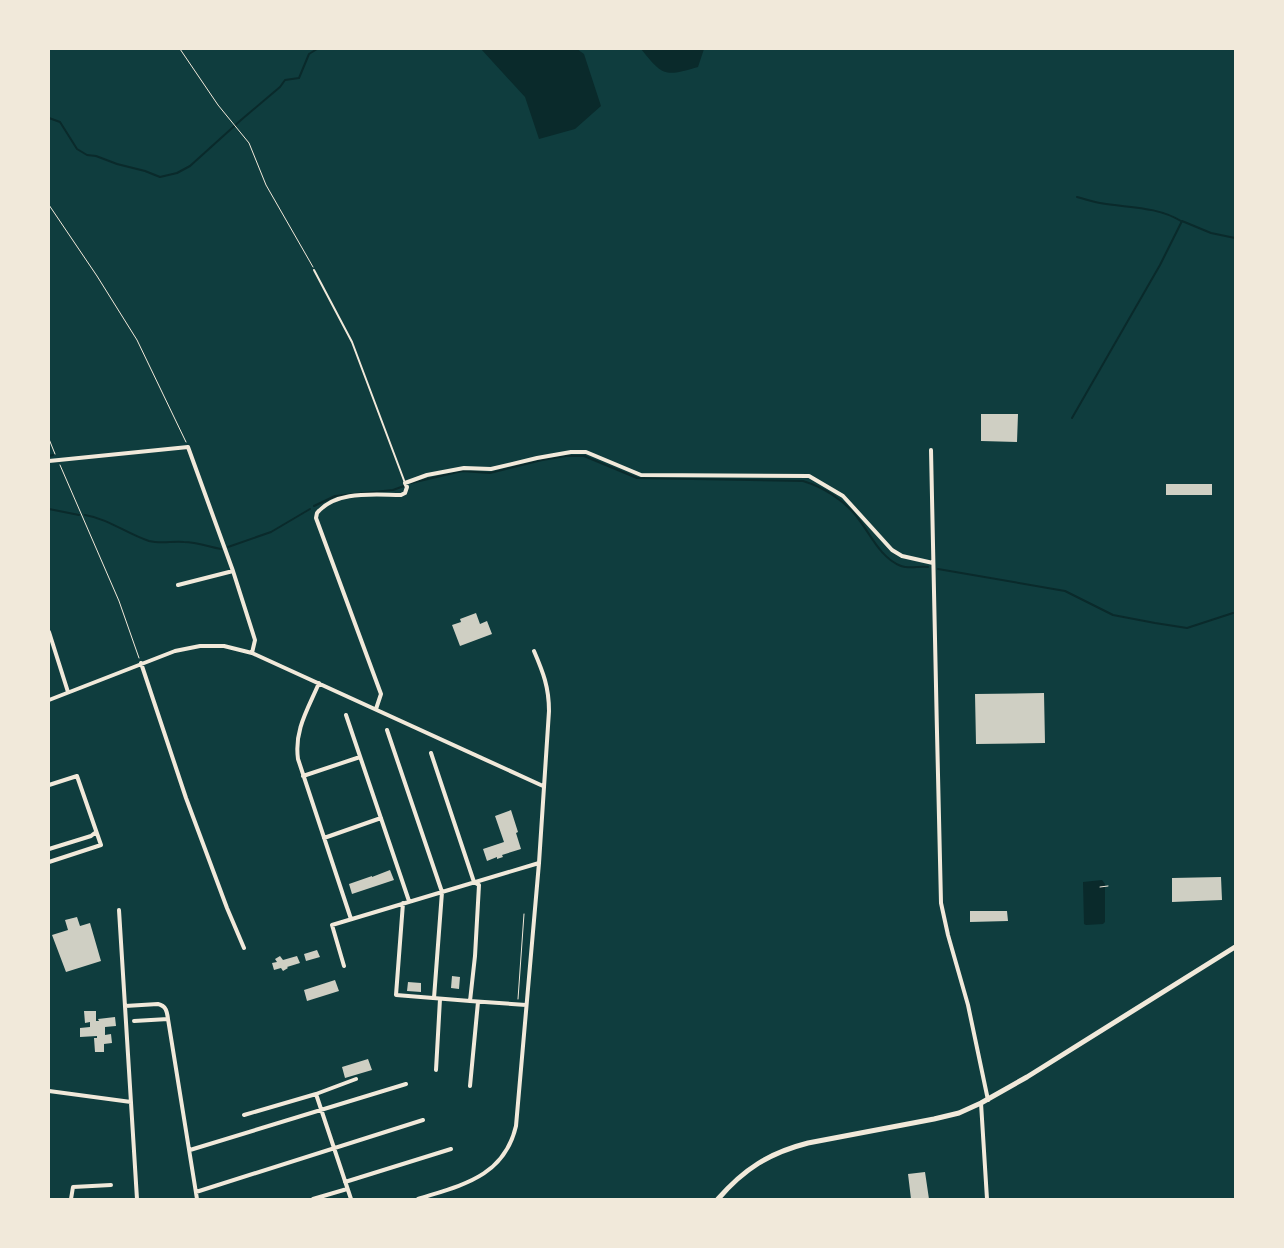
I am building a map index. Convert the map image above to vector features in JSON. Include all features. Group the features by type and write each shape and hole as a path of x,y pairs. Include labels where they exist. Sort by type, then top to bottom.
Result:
{"main road":[{"path":"718,1199 743,1173 782,1151 817,1141 959,1113 988,1100 1235,947"}],"street":[{"path":"49,461 188,447 233,571 255,640 252,653"},
{"path":"932,450 932,563 936,647 941,903 968,1005 988,1100"},
{"path":"376,709 381,694 316,518 317,513 327,504 346,497 401,495 406,490 405,483 427,475 464,468 491,469 537,458 571,452 586,452 641,475 809,476 843,496 882,542 892,550 911,558 932,563"},
{"path":"178,585 233,571"},
{"path":"49,632 68,692"},
{"path":"49,700 175,651 200,646 224,646 252,653 543,786"},
{"path":"418,1199 480,1177 498,1162 508,1148 516,1126 539,863 549,711 549,693 545,677 534,651"},
{"path":"141,663 186,798 226,908 244,948"},
{"path":"319,683 298,734 296,745 303,776 351,919"},
{"path":"346,715 409,902"},
{"path":"387,730 442,892 434,998"},
{"path":"431,753 474,882 479,885 480,889 470,1001"},
{"path":"303,776 360,757"},
{"path":"49,785 77,776 102,845 49,862"},
{"path":"324,838 381,818"},
{"path":"49,849 91,836 96,832"},
{"path":"344,966 332,925 539,863"},
{"path":"403,903 396,995 526,1005"},
{"path":"119,910 137,1199"},
{"path":"436,1070 440,999"},
{"path":"470,1086 478,1002"},
{"path":"125,1006 158,1004 163,1005 167,1011 197,1199"},
{"path":"134,1021 168,1019"},
{"path":"244,1115 316,1094 356,1079"},
{"path":"190,1150 406,1084"},
{"path":"49,1091 130,1102"},
{"path":"316,1094 351,1199"},
{"path":"981,1103 987,1199"},
{"path":"196,1192 423,1120"},
{"path":"345,1182 451,1149"},
{"path":"70,1199 73,1187 111,1185"},
{"path":"313,1199 347,1189"}],"lane":[{"path":"314,270 352,342 405,483"}],"path":[{"path":"180,49 218,104 249,143 266,185 314,270"},
{"path":"49,205 137,340 188,447"},
{"path":"49,438 119,601 141,663"},
{"path":"1100,887 1108,886"},
{"path":"517,1004 524,914"}],"water":[{"path":"481,49 577,49 584,54 601,106 575,129 539,139 525,97"},
{"path":"641,49 704,49 698,67 671,73 665,72 654,65"},
{"path":"1102,880 1105,884 1105,922 1103,924 1086,925 1084,924 1083,882"}],"building":[{"path":"981,414 1018,414 1017,442 981,441"},
{"path":"1166,484 1212,484 1212,495 1166,495"},
{"path":"476,613 480,624 487,621 492,634 460,646 452,625 461,622 460,619"},
{"path":"1044,693 1045,743 976,744 975,694"},
{"path":"511,810 521,849 502,855 503,857 487,861 483,849 504,842 495,816"},
{"path":"390,870 394,880 352,894 349,884"},
{"path":"1221,877 1222,900 1172,902 1172,878"},
{"path":"970,911 1007,911 1008,921 970,922"},
{"path":"77,917 80,926 90,923 101,961 66,972 52,935 68,930 65,920"},
{"path":"317,950 320,957 306,961 304,954"},
{"path":"280,956 283,960 297,956 300,963 287,967 283,971 281,968 274,970 272,963 277,962 275,959"},
{"path":"452,976 460,977 459,989 451,988"},
{"path":"335,980 339,991 307,1001 304,990"},
{"path":"408,982 421,983 421,992 407,991"},
{"path":"84,1011 96,1011 96,1021 99,1021 98,1019 115,1017 116,1026 105,1027 105,1035 111,1034 112,1043 104,1044 104,1052 95,1052 94,1038 97,1038 97,1036 80,1037 80,1028 90,1027 90,1022 85,1023"},
{"path":"368,1059 372,1070 345,1078 342,1067"},
{"path":"925,1172 929,1199 911,1199 908,1174"}],"waterway":[{"path":"49,118 60,122 77,149 87,155 96,156 160,177 177,173 190,166 280,87 285,80 299,78 309,54 317,49"},
{"path":"1077,197 1097,203 1152,210 1181,221"},
{"path":"1072,418 1160,265 1182,221 1211,233 1235,238"},
{"path":"49,456 53,455"},
{"path":"411,483 462,471 490,473 566,456 584,456 637,478 803,481 818,487 846,505 881,551 894,562 904,567 928,567"},
{"path":"314,506 335,496 393,490 404,486"},
{"path":"49,509 79,515"},
{"path":"228,547 271,532 310,509"},
{"path":"85,515 110,523 149,541 189,542 221,549"},
{"path":"938,569 1065,591 1113,615 1187,628 1233,613"}]}
